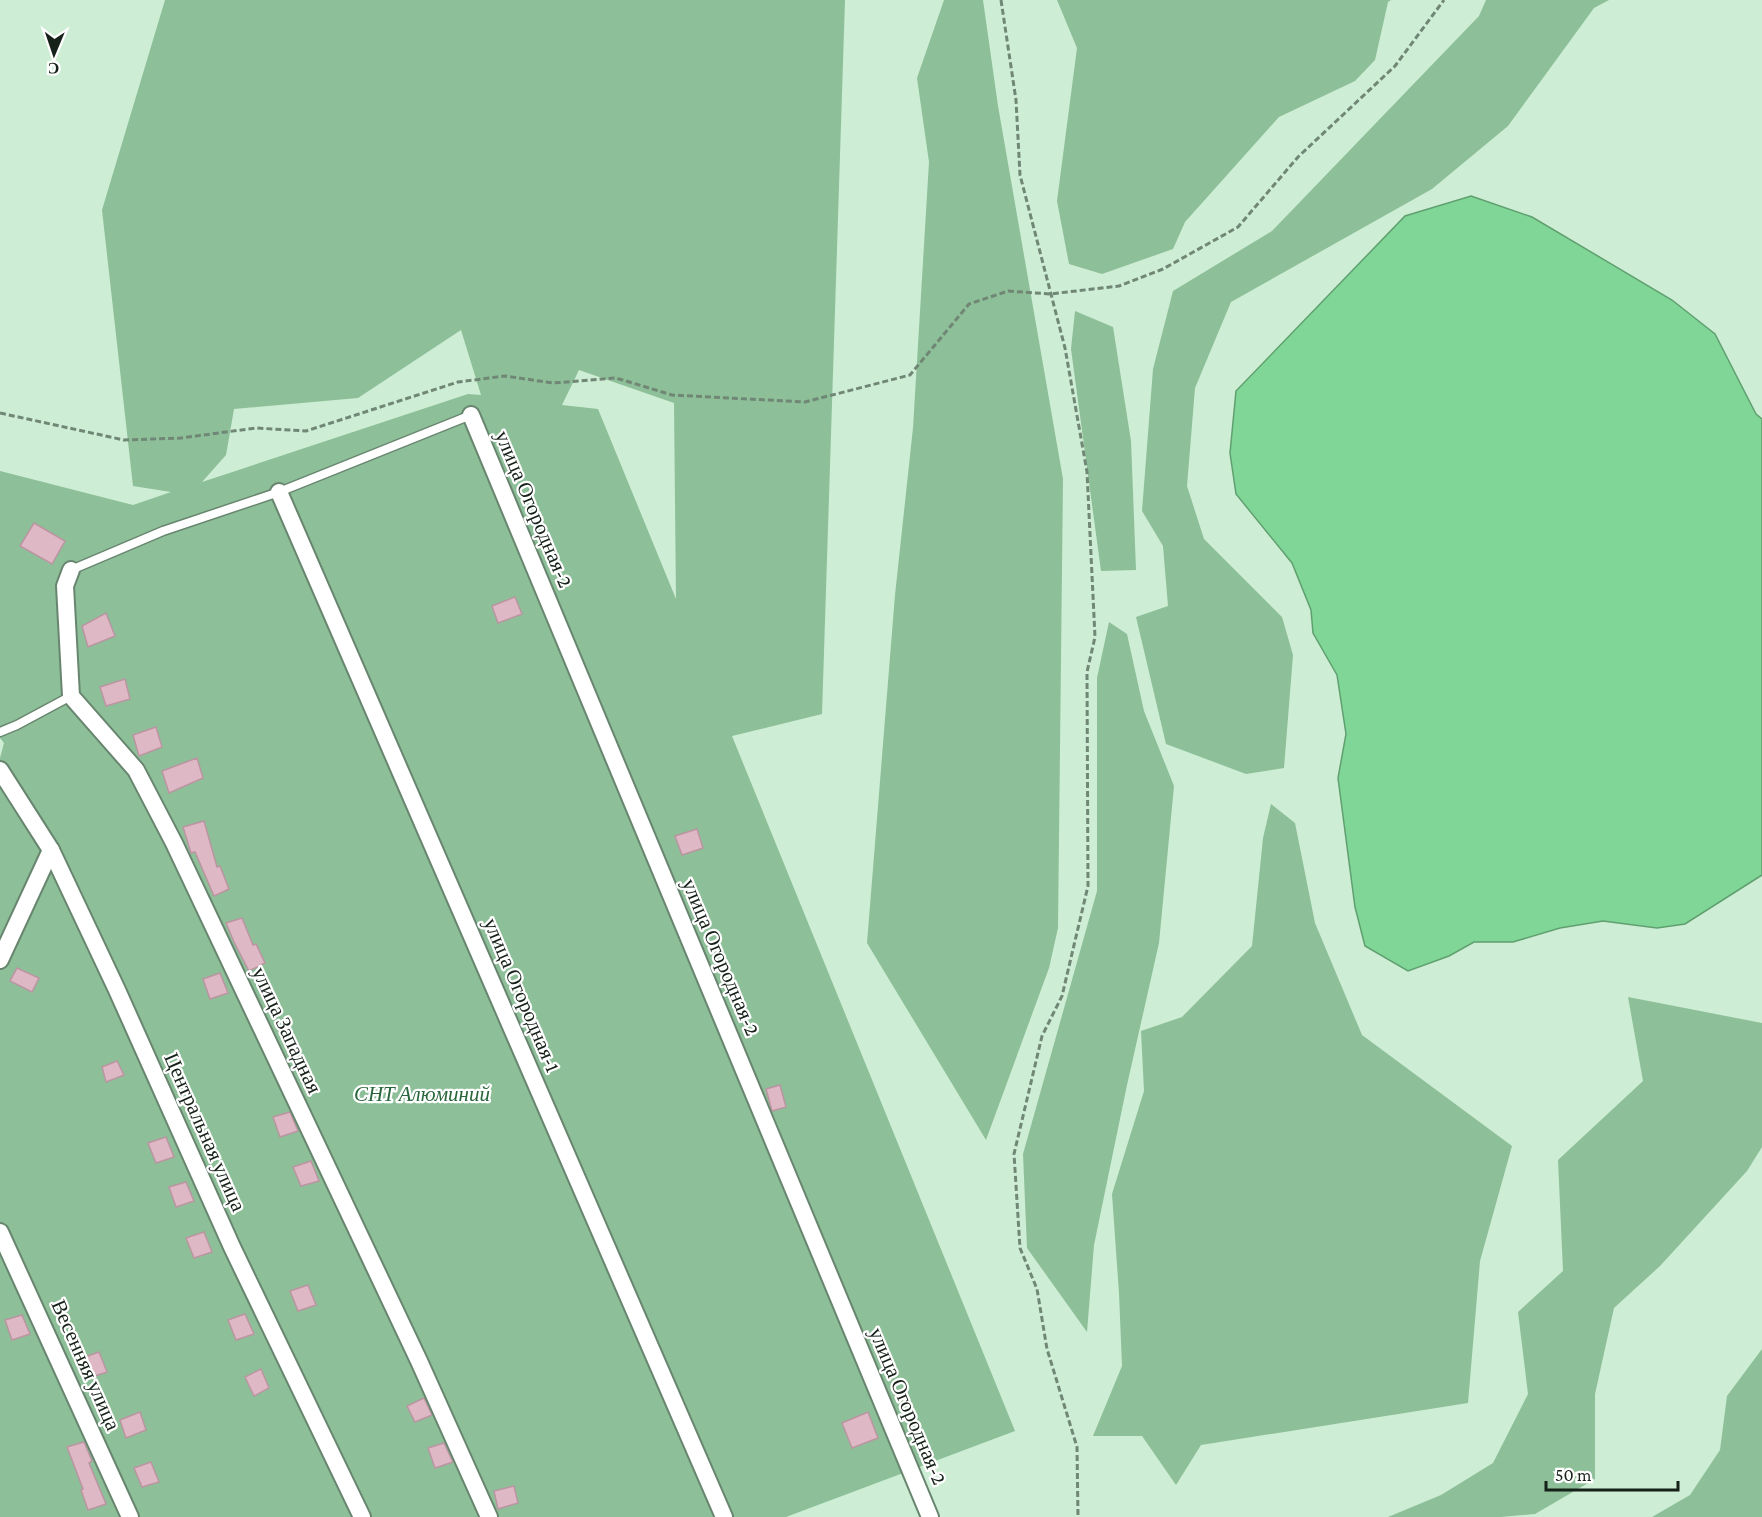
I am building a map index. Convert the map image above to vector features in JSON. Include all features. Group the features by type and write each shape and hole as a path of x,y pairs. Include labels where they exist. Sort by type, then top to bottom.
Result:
{"street":[{"name":"улица Огородная-2","path":"471,415 930,1517"},
{"name":"улица Огородная-1","path":"279,492 724,1517"},
{"path":"71,696 65,586 72,570"},
{"name":"улица Западная","path":"71,696 136,770 174,843 419,1361 489,1517"},
{"name":"Центральная улица","path":"0,770 51,850 117,990 232,1247 362,1517"},
{"path":"0,960 51,850"},
{"name":"Весенняя улица","path":"0,1232 130,1517"}],"lane":[{"path":"72,570 163,531 279,492 471,415"},
{"path":"0,732 71,696"}],"path":[{"path":"1001,0 1016,100 1020,174 1065,348 1087,472 1095,637 1087,672 1088,886 1062,996 1041,1036 1014,1154 1020,1248 1037,1289 1047,1349 1077,1448 1078,1517"},
{"path":"0,413 124,440 181,438 256,428 306,431 458,382 505,376 553,383 616,378 672,395 805,402 910,375 969,304 1008,291 1050,294 1119,286 1163,269 1238,227 1298,157 1395,66 1444,0"}],"green space":[{"name":"СНТ Алюминий","path":"165,0 845,0 822,714 732,736 1015,1431 786,1517 0,1517 0,758 4,743 0,738 0,471 133,505 171,492 133,486 102,210","holes":["461,330 481,395 468,394 202,482 226,455 234,409 358,398","579,370 674,403 676,599 598,409 562,405"]},
{"path":"944,0 983,0 998,106 1063,479 1058,928 1049,968 986,1140 867,943 895,595 913,428 929,162 917,78"},
{"path":"1057,0 1391,0 1388,2 1375,60 1355,81 1279,117 1185,222 1173,249 1102,274 1069,264 1057,201 1077,48"},
{"path":"1486,0 1609,0 1594,8 1508,126 1432,189 1231,302 1195,388 1187,486 1204,539 1282,617 1293,655 1284,768 1246,774 1166,744 1136,617 1168,606 1163,546 1142,511 1153,369 1173,291 1272,231 1479,16"},
{"path":"1075,311 1113,327 1131,441 1136,570 1101,571 1071,349"},
{"path":"1109,622 1127,634 1144,711 1174,786 1159,943 1094,1245 1087,1332 1027,1248 1023,1154 1097,891 1097,678"},
{"path":"1271,804 1295,823 1315,923 1362,1035 1512,1146 1480,1261 1468,1403 1201,1445 1176,1485 1142,1436 1093,1436 1122,1366 1112,1194 1144,1091 1141,1031 1182,1017 1252,946 1263,838"},
{"path":"1628,997 1762,1023 1762,1147 1747,1171 1660,1266 1614,1308 1595,1394 1595,1479 1535,1514 1501,1517 1388,1517 1441,1495 1493,1463 1528,1394 1518,1312 1563,1271 1558,1160 1643,1081"},
{"path":"1762,1349 1762,1517 1652,1517 1690,1495 1720,1450 1727,1396"}],"shaded area":[{"path":"1471,196 1532,217 1672,300 1715,334 1756,414 1762,419 1762,875 1685,924 1657,928 1603,921 1560,928 1513,942 1474,942 1449,956 1408,971 1365,946 1355,907 1338,778 1346,734 1337,675 1313,633 1311,610 1292,563 1236,494 1230,453 1236,391 1405,216"}],"building":[{"path":"34,523 65,541 52,564 20,546"},
{"path":"515,597 522,614 498,623 492,606"},
{"path":"106,613 115,636 88,647 82,626"},
{"path":"125,679 130,699 106,706 100,687"},
{"path":"156,727 162,747 139,756 133,735"},
{"path":"197,758 203,778 169,793 162,771"},
{"path":"204,821 217,867 220,866 229,889 214,896 195,852 191,853 183,827"},
{"path":"697,829 703,848 682,855 675,836"},
{"path":"242,918 253,945 256,944 265,963 249,971 226,923"},
{"path":"17,968 39,978 32,992 10,981"},
{"path":"220,973 228,993 210,999 203,979"},
{"path":"117,1061 124,1075 106,1082 102,1067"},
{"path":"780,1085 786,1107 772,1111 766,1089"},
{"path":"290,1112 298,1131 280,1137 273,1117"},
{"path":"166,1137 174,1157 156,1163 148,1143"},
{"path":"311,1161 319,1181 301,1186 293,1167"},
{"path":"186,1182 194,1201 176,1207 169,1187"},
{"path":"204,1232 212,1252 194,1258 186,1238"},
{"path":"308,1285 316,1305 298,1311 290,1291"},
{"path":"245,1314 254,1334 236,1340 228,1320"},
{"path":"22,1315 30,1334 12,1340 5,1320"},
{"path":"99,1352 107,1372 89,1378 82,1358"},
{"path":"261,1369 269,1388 254,1396 245,1377"},
{"path":"424,1398 432,1415 415,1422 407,1406"},
{"path":"140,1412 146,1430 126,1438 120,1420"},
{"path":"868,1412 878,1438 852,1448 842,1423"},
{"path":"84,1442 92,1461 89,1463 106,1504 88,1510 81,1490 83,1489 67,1447"},
{"path":"444,1443 453,1462 435,1468 428,1448"},
{"path":"151,1462 159,1482 142,1487 134,1468"},
{"path":"514,1486 518,1503 498,1509 494,1491"}]}
